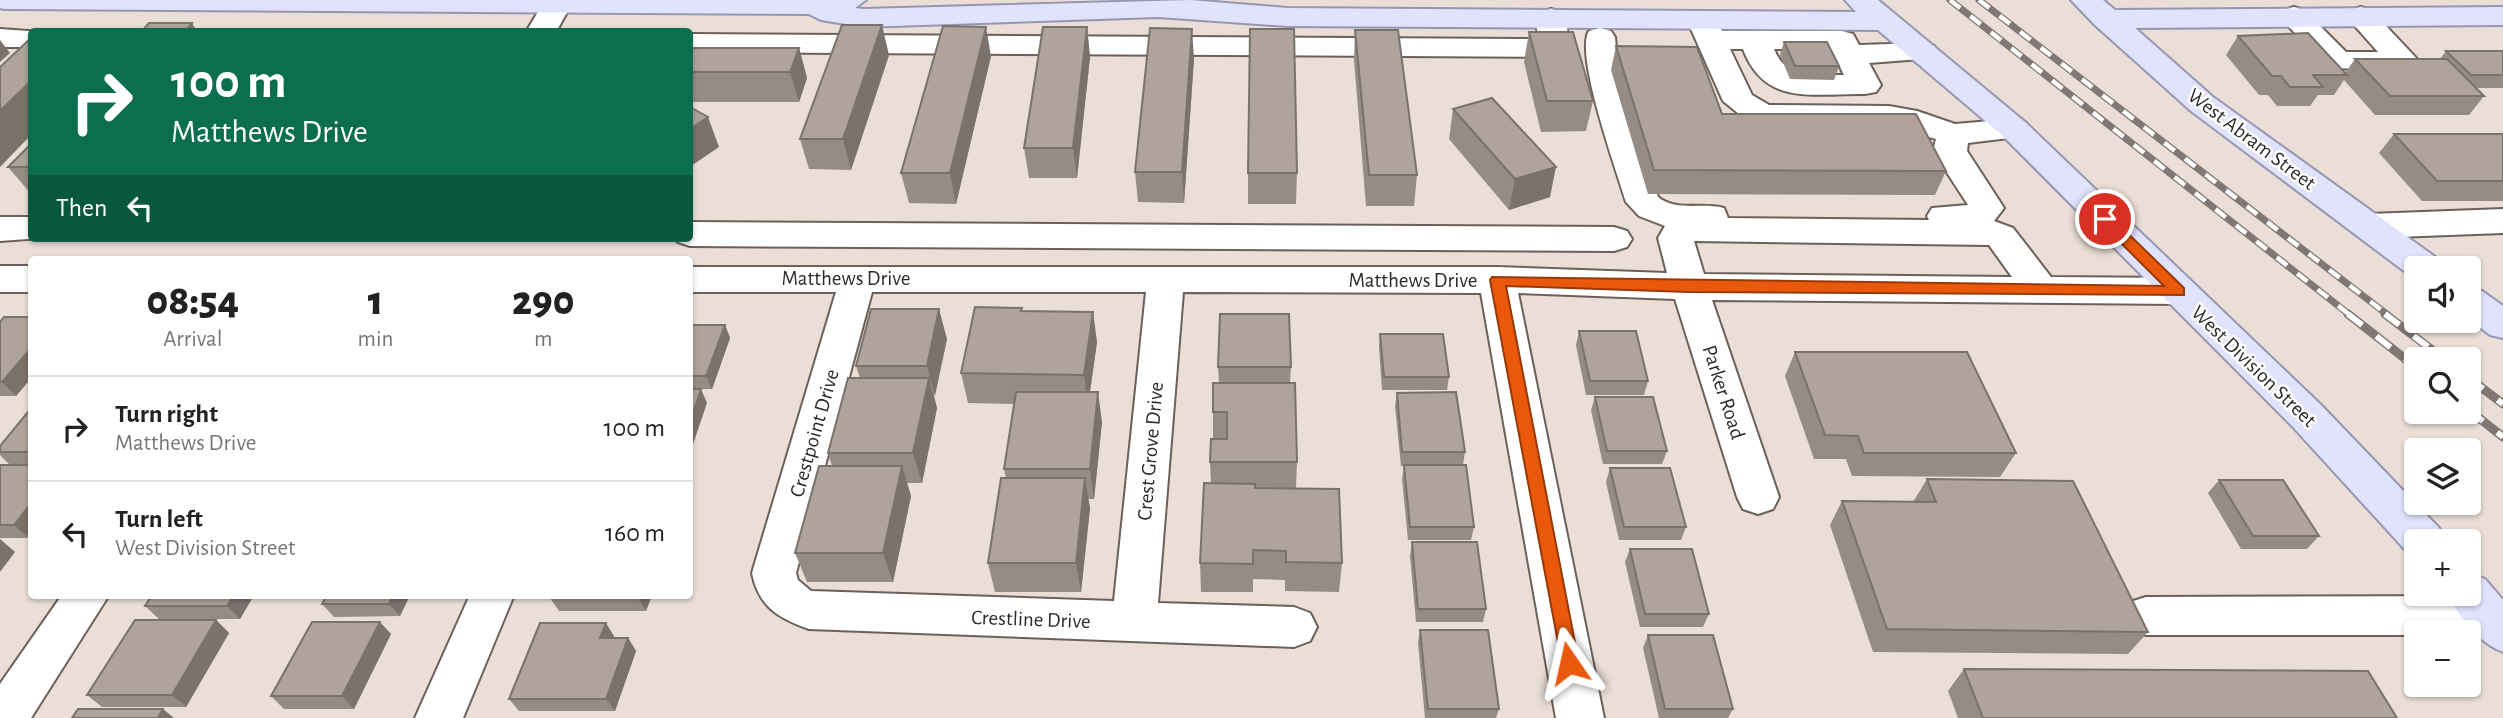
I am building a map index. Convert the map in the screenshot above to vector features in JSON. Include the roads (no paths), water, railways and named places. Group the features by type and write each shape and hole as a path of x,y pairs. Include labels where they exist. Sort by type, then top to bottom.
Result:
{"main road":[{"path":"4,0 798,7 850,0"},
{"path":"798,7 864,18 1325,0"},
{"path":"1159,8 1287,17 1551,18 1599,28"},
{"path":"2095,9 2294,16 2503,16"},
{"name":"West Abram Street","path":"2095,9 2202,104 2409,256"},
{"path":"1769,33 1873,10"},
{"name":"West Division Street","path":"1873,10 2014,129 2307,416 2413,529"},
{"path":"2481,309 2503,325"}],"street":[{"path":"543,28 556,5"},
{"path":"2294,16 2338,61 2404,61 2361,16"},
{"path":"693,43 1554,48 1551,18"},
{"path":"1599,28 1618,47 1709,36 1769,33 1842,40 1865,85 1786,83 1766,68 1769,33"},
{"path":"1599,28 1603,72 1643,202 1656,214 1983,215 1987,208 1950,151 1953,134"},
{"path":"1709,36 1739,101 1765,115 1889,116 1906,118 1953,134 2014,129"},
{"path":"0,38 28,38"},
{"path":"1849,54 1923,52"},
{"path":"2369,226 2503,221"},
{"path":"0,229 28,229"},
{"name":"Parker Road","path":"1758,497 1689,287 1676,238 1679,232 1689,229 1993,233 2001,236 2041,290"},
{"path":"693,234 1614,239"},
{"name":"Crestpoint Drive","path":"776,588 774,573 858,278"},
{"path":"0,279 28,279"},
{"name":"Matthews Drive","path":"693,279 1497,280 1689,287 2178,291"},
{"name":"Crest Grove Drive","path":"1134,623 1166,279"},
{"path":"1497,280 1580,718"},
{"name":"Crestline Drive","path":"776,588 788,603 809,610 1294,627"},
{"path":"4,718 84,599"},
{"path":"439,718 490,599"},
{"path":"2146,616 2487,613"}],"railway":[{"path":"1950,0 2350,315"},
{"path":"1979,0 2388,315"},
{"path":"2348,314 2404,358"},
{"path":"2385,314 2428,347"},
{"path":"2481,387 2503,404"},
{"path":"2481,420 2503,437"}]}
